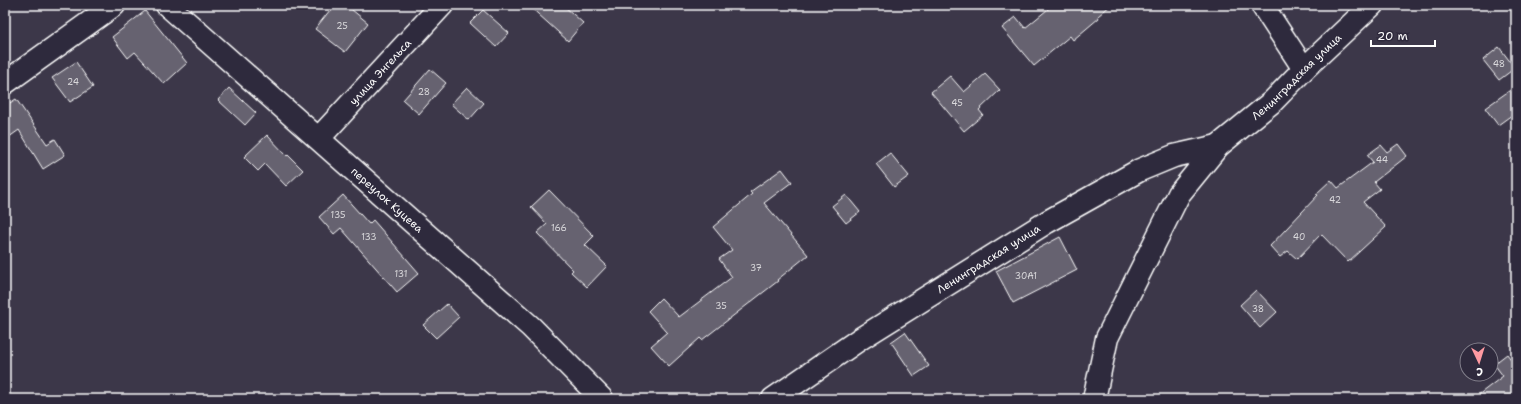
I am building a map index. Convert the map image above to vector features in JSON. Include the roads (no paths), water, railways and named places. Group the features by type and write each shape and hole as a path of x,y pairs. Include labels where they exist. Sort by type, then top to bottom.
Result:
{"street":[{"path":"5,83 114,5"},
{"name":"переулок Куцева","path":"167,5 531,327 602,399"},
{"name":"улица Энгельса","path":"318,138 442,5"},
{"path":"1262,5 1304,68"},
{"name":"Ленинградская улица","path":"1094,399 1107,338 1179,194 1218,146 1272,102 1304,68 1372,5"},
{"name":"Ленинградская улица","path":"773,399 860,340 1047,222 1140,170 1174,156 1218,146"}]}
